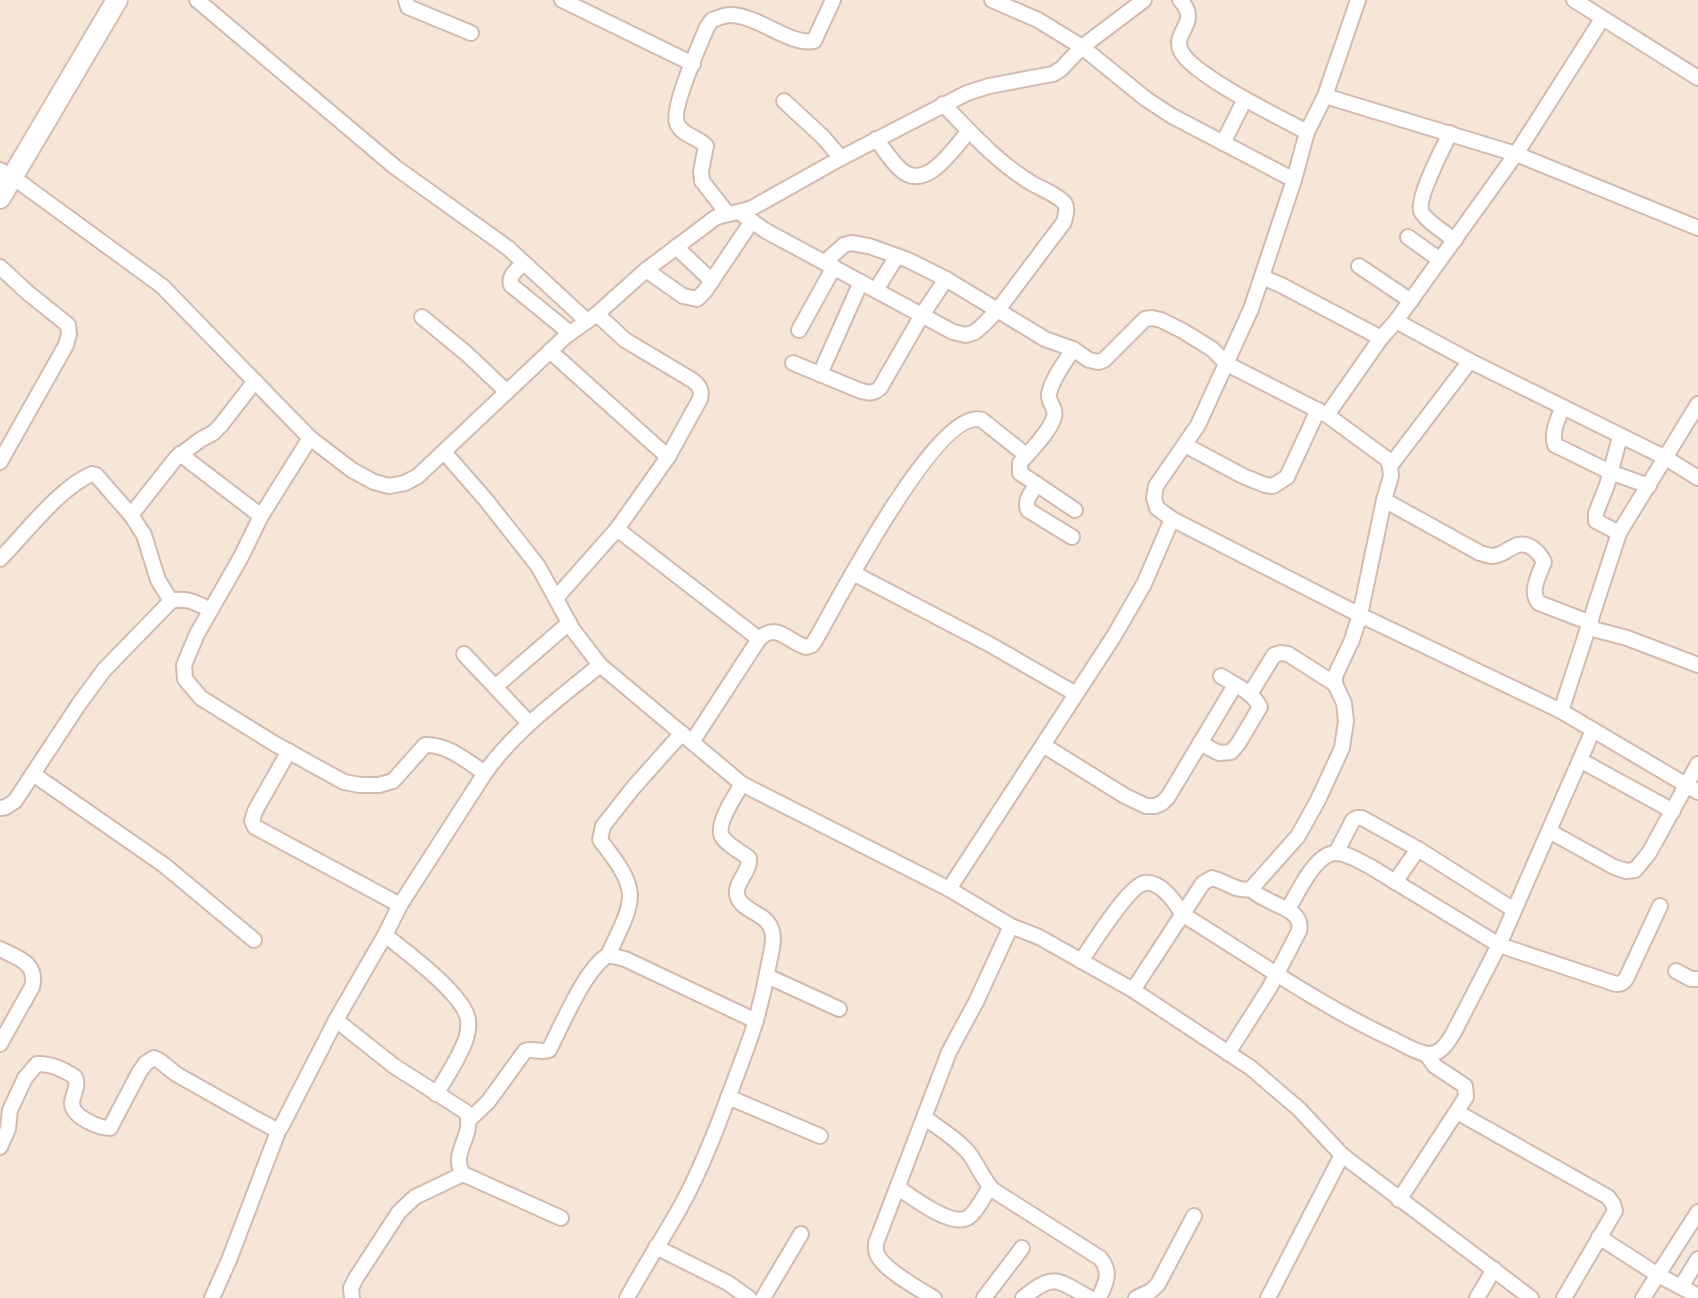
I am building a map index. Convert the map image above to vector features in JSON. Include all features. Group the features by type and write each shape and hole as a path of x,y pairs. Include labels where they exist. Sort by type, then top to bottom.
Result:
{"main road":[{"path":"0,198 7,174 117,0"}],"street":[{"path":"197,0 395,167 487,232 592,317 699,386 702,392 700,399 668,457 617,529 556,598"},
{"path":"406,0 408,7 419,13 471,33"},
{"path":"562,0 693,64"},
{"path":"833,0 814,41 807,42 732,15 712,20 677,109 678,126 706,146 702,181 740,216 953,332 966,335 975,332 997,311 1064,222 1066,210 1065,203 1021,177 998,159 943,104"},
{"path":"992,0 1038,20 1082,47 1172,116 1294,180"},
{"path":"7,174 162,286 310,438 352,470 389,486 418,476 570,333 715,218 740,216 943,104 989,86 1053,74 1082,47 1144,0"},
{"path":"1180,0 1189,14 1188,24 1179,40 1178,47 1183,55 1245,99 1307,132"},
{"path":"1358,0 1325,96 1307,132 1251,309 1198,425 1156,486 1154,498 1157,508 1172,519 1360,615 1561,711 1692,789"},
{"path":"1574,0 1698,78"},
{"path":"1185,445 1265,485 1273,486 1287,477 1322,413 1396,321 1455,240 1516,154 1602,19"},
{"path":"1325,96 1516,154 1698,228"},
{"path":"1223,143 1245,99"},
{"path":"784,101 841,158"},
{"path":"876,139 901,170 917,177 926,175 938,165 969,131"},
{"path":"1450,133 1424,189 1421,212 1455,240"},
{"path":"646,270 683,296 697,299 712,281 740,216"},
{"path":"1408,237 1440,260"},
{"path":"799,330 830,264 844,245 869,246 946,279 1045,339 1073,349 1089,360 1104,360 1145,319 1161,320 1212,349 1227,364 1322,413 1387,459 1391,476 1360,615 1335,676 1346,721 1342,748 1318,800 1298,836 1251,889 1238,890 1212,878 1203,883 1133,990"},
{"path":"676,247 712,281"},
{"path":"876,290 897,256"},
{"path":"524,263 512,275 511,285 570,333"},
{"path":"1359,266 1411,301"},
{"path":"0,267 68,325 69,334 66,345 0,462"},
{"path":"1262,277 1381,338"},
{"path":"793,363 861,391 876,392 946,279"},
{"path":"820,374 861,282"},
{"path":"422,317 507,392"},
{"path":"1396,321 1562,408 1666,458 1698,478"},
{"path":"1073,349 1053,382 1049,395 1055,414 1052,423 1020,463 1020,473 1075,510"},
{"path":"550,351 668,457"},
{"path":"1390,466 1470,361"},
{"path":"131,515 180,454 213,433 255,381"},
{"path":"1561,711 1619,533 1698,404"},
{"path":"1562,408 1555,428 1555,445 1610,472 1649,486"},
{"path":"469,1120 488,1102 525,1051 549,1050 588,975 608,955 629,912 631,894 629,881 600,840 600,833 633,788 687,738 765,634 772,631 799,645 812,645 903,490 954,431 971,419 982,420 1026,455"},
{"path":"1684,427 1698,437"},
{"path":"1619,533 1596,521 1596,513 1620,437"},
{"path":"310,438 261,516 197,634 184,665 185,679 201,698 344,782 379,785 393,781 425,745 445,748 485,773"},
{"path":"444,452 538,566 569,623 600,665 742,784 949,889 1011,926 1039,937 1133,990 1251,1068 1299,1109 1342,1155 1531,1298"},
{"path":"180,454 261,516"},
{"path":"0,559 7,543 84,477 92,474 131,515 144,535 158,580 171,601"},
{"path":"1037,484 1027,500 1028,510 1072,537"},
{"path":"1384,500 1480,553 1491,556 1520,544 1528,544 1544,562 1533,594 1539,603 1590,626 1698,665"},
{"path":"949,889 1114,636 1144,584 1172,519"},
{"path":"617,529 759,639"},
{"path":"853,573 989,644 1076,694"},
{"path":"0,808 15,801 104,670 171,601 181,598 211,610"},
{"path":"495,687 569,623"},
{"path":"1250,694 1274,655 1281,653 1288,654 1335,684"},
{"path":"464,654 529,723"},
{"path":"212,1298 279,1129 400,905 492,762 529,723 600,665"},
{"path":"1200,743 1219,753 1231,752 1260,707 1250,694 1221,676"},
{"path":"1043,745 1125,796 1146,806 1155,806 1168,797 1235,685"},
{"path":"1426,1054 1439,1052 1447,1044 1499,945 1593,730"},
{"path":"289,751 255,811 252,821 255,827 400,905"},
{"path":"1580,760 1673,811"},
{"path":"1549,831 1614,867 1635,870 1649,853 1673,811 1692,789 1698,764"},
{"path":"33,774 164,865 254,940"},
{"path":"627,1298 687,1193 728,1097 756,1021 767,976 772,943 770,926 741,902 737,893 739,883 749,868 749,858 723,838 720,831 721,822 742,784"},
{"path":"1336,853 1353,820 1362,818 1418,849 1514,910"},
{"path":"1395,882 1418,849"},
{"path":"1288,909 1313,867 1324,856 1336,853 1348,856 1395,882 1499,945 1616,984 1626,979 1660,906"},
{"path":"1081,961 1128,894 1141,884 1150,882 1161,888 1182,914 1276,975 1368,1027 1426,1054 1435,1066 1465,1086 1466,1097 1399,1200"},
{"path":"1228,1053 1276,975 1301,923 1288,909 1265,900 1251,889"},
{"path":"934,1298 916,1294 883,1262 876,1251 876,1243 949,1052 1011,926"},
{"path":"385,935 443,985 462,1004 468,1018 465,1043 436,1094"},
{"path":"0,949 29,966 34,980 0,1044"},
{"path":"608,955 625,959 756,1021"},
{"path":"1676,971 1698,979"},
{"path":"767,976 839,1009"},
{"path":"336,1020 394,1066 466,1112 469,1127 458,1159 458,1167 463,1174 561,1218"},
{"path":"0,1147 10,1110 25,1078 37,1064 49,1064 75,1077 78,1087 72,1105 76,1114 106,1128 114,1122 140,1071 154,1058 240,1111 279,1129"},
{"path":"728,1097 820,1136"},
{"path":"1457,1112 1608,1197 1613,1204 1615,1211 1564,1298"},
{"path":"925,1118 972,1157 990,1187 1107,1265 1107,1281 1099,1298"},
{"path":"1268,1298 1342,1155"},
{"path":"352,1298 351,1288 356,1278 399,1212 415,1197 463,1174"},
{"path":"897,1187 944,1217 961,1220 971,1214 990,1187"},
{"path":"1643,1298 1698,1212"},
{"path":"1136,1298 1158,1284 1194,1216"},
{"path":"763,1298 801,1234"},
{"path":"1599,1237 1658,1275 1698,1296"},
{"path":"656,1247 728,1283 749,1298"},
{"path":"984,1298 1022,1248"},
{"path":"1681,1287 1698,1259"},
{"path":"1477,1298 1494,1269"},
{"path":"1023,1298 1041,1283 1049,1281 1066,1285 1090,1298"}],"shaded area":[{"path":"0,0 1698,0 1698,1298 0,1298"}]}
